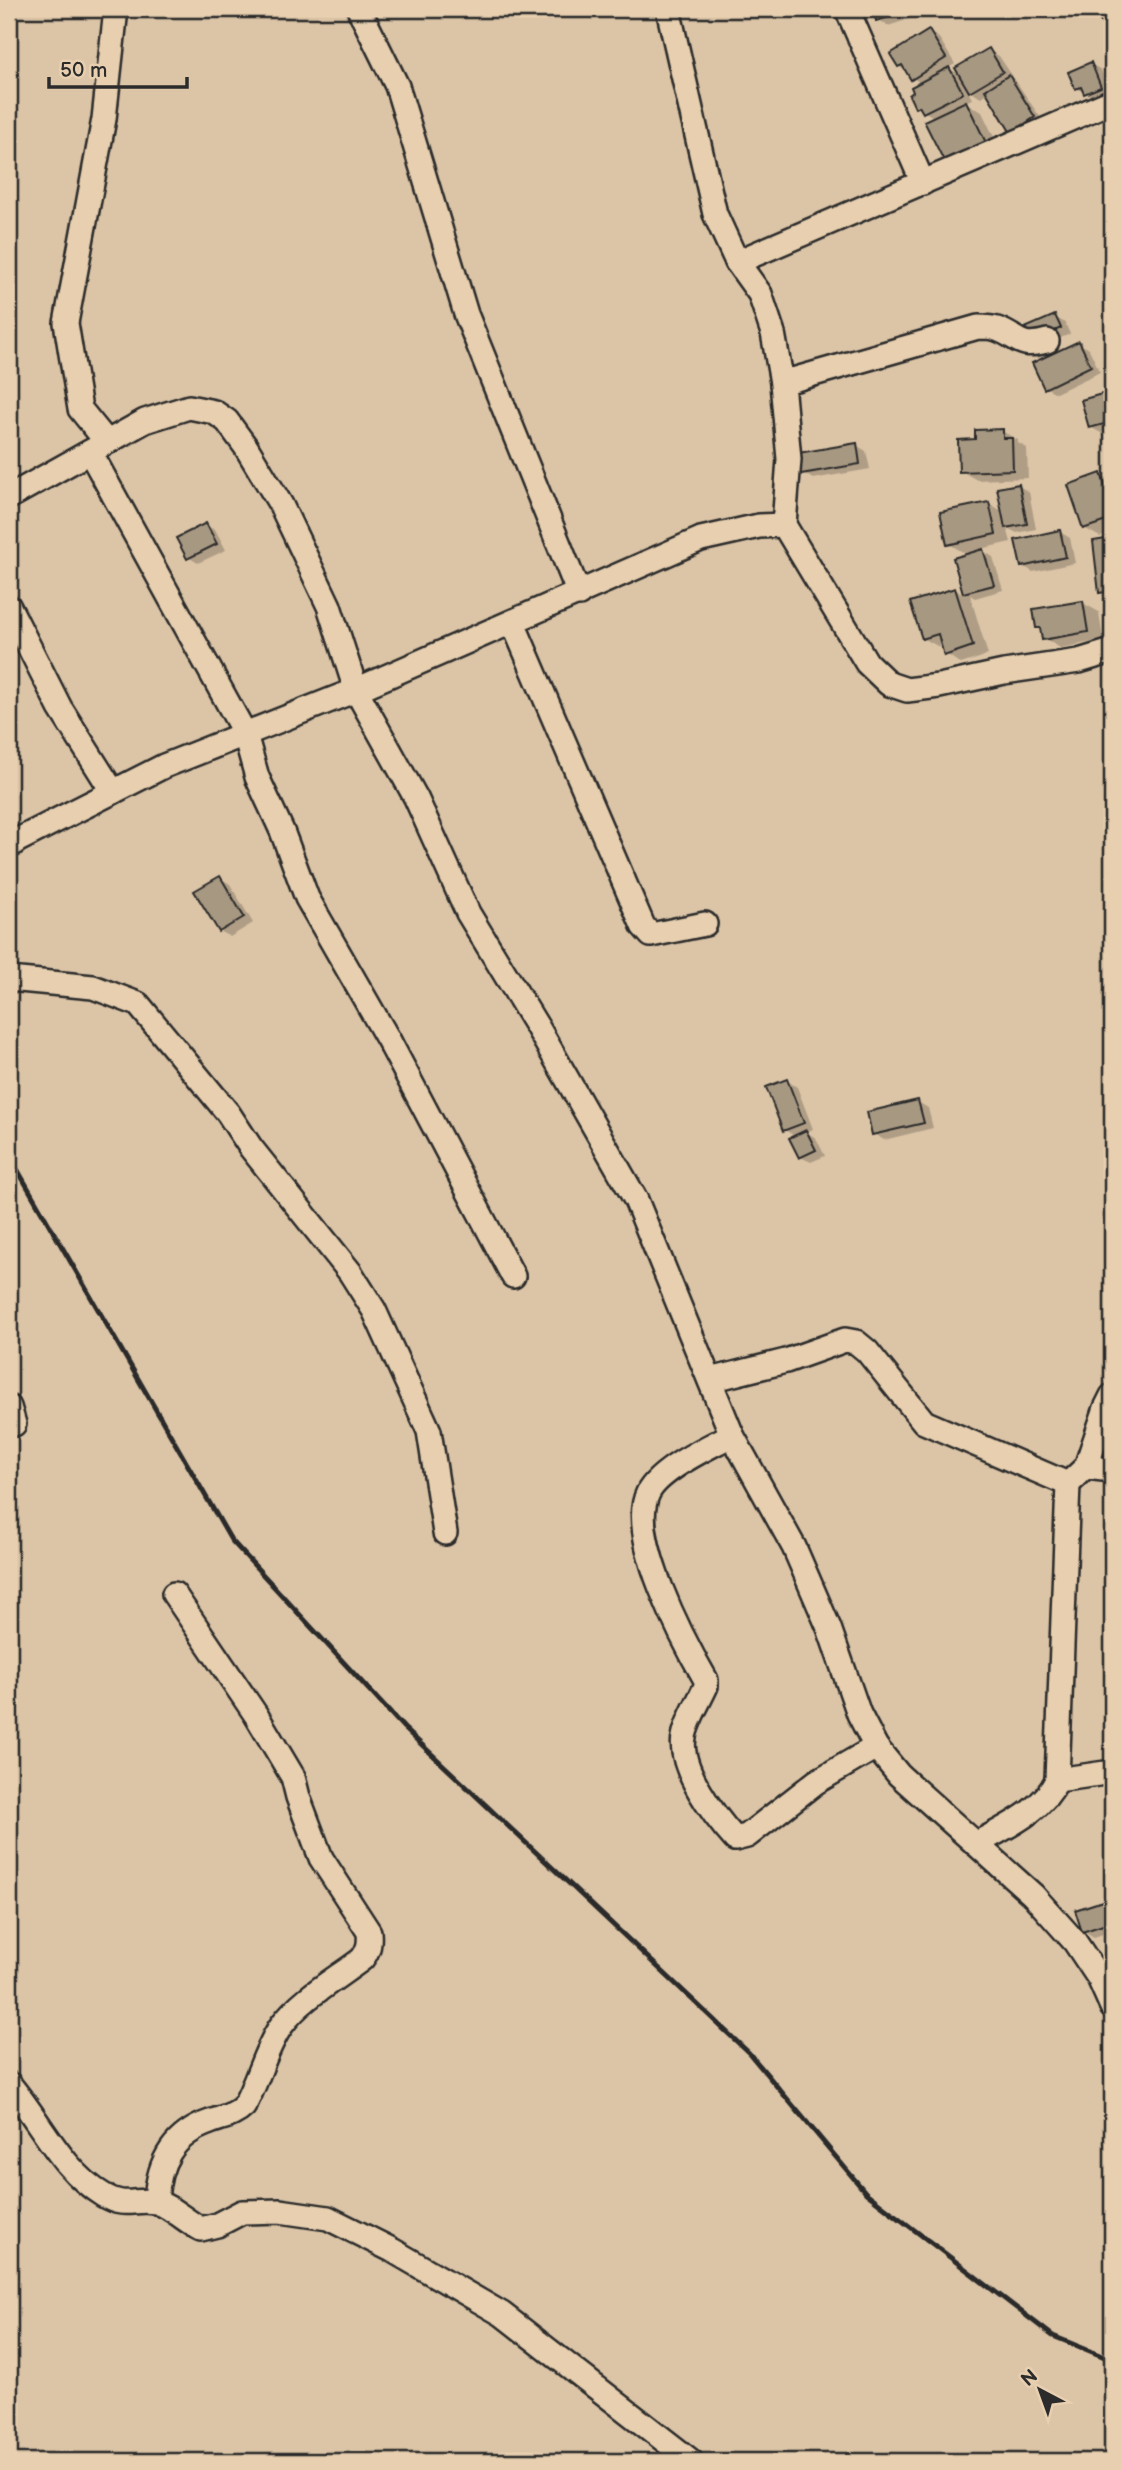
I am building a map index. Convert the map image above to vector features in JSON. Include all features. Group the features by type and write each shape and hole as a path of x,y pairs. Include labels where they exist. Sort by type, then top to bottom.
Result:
{"street":[{"path":"116,9 104,119 66,323 80,409 245,734 257,777 282,831 307,898 388,1039 513,1276"},
{"path":"359,9 397,86 466,314 579,594"},
{"path":"668,9 715,214 737,262 760,294 773,333 782,383 789,459 784,525 867,663 889,684 906,690 1079,661 1112,651"},
{"path":"847,9 923,183"},
{"path":"737,262 1112,101"},
{"path":"782,383 978,327 997,329 1020,343 1047,341"},
{"path":"9,497 145,421 189,407 214,412 227,421 246,447 281,505 323,593 356,690 416,798 468,913 538,1028 636,1200 732,1435 794,1547 829,1628 859,1714 876,1747 899,1775 1033,1895 1075,1942 1099,1978 1112,2007"},
{"path":"9,847 163,766 356,690 701,539 759,526 784,525"},
{"path":"10,612 60,708 113,792"},
{"path":"513,623 643,926 651,935 705,924"},
{"path":"9,979 93,987 138,1004 228,1113 250,1148 350,1272 374,1310 429,1432 445,1533"},
{"path":"710,1380 786,1361 845,1340 856,1342 867,1351 924,1422 1068,1484"},
{"path":"976,1844 1023,1817 1051,1794 1057,1780 1068,1484 1086,1467 1112,1396"},
{"path":"732,1435 699,1451 666,1473 648,1491 644,1509 647,1547 660,1587 706,1680 706,1686 684,1736 683,1752 689,1772 724,1827 735,1839 747,1836 817,1782 876,1747"},
{"path":"1086,1467 1112,1470"},
{"path":"156,2202 157,2176 169,2151 190,2130 236,2114 244,2106 279,2028 307,2000 362,1959 368,1950 369,1941 369,1932 321,1858 293,1777 256,1715 174,1594"},
{"path":"1057,1780 1112,1772"},
{"path":"9,2084 72,2169 102,2195 117,2202 156,2202 201,2230 242,2212 280,2211 328,2218 392,2250 502,2314 691,2461"}],"building":[{"path":"866,9 913,10 876,21 874,12 867,14"},
{"path":"1112,11 1112,40 1099,19"},
{"path":"929,30 946,58 911,80 902,65 898,67 890,54"},
{"path":"989,48 1003,72 969,92 955,68"},
{"path":"1091,62 1101,87 1084,94 1081,87 1075,89 1068,72"},
{"path":"949,67 963,93 923,113 919,106 915,108 909,95 913,92 911,87"},
{"path":"1009,75 1035,117 1011,133 985,90"},
{"path":"966,101 989,149 948,169 924,121"},
{"path":"1112,136 1112,162 1105,139"},
{"path":"1055,315 1061,328 1031,342 1025,328"},
{"path":"1079,341 1091,366 1044,389 1032,363"},
{"path":"1112,391 1112,422 1089,428 1081,400"},
{"path":"1003,429 1003,438 1012,438 1013,470 959,472 958,440 975,439 975,430"},
{"path":"857,443 860,464 801,474 798,453"},
{"path":"1101,473 1112,507 1112,519 1083,529 1068,485"},
{"path":"1019,484 1027,524 1005,528 997,488"},
{"path":"989,502 996,534 947,545 940,512"},
{"path":"206,523 217,544 187,559 176,538"},
{"path":"1060,530 1066,557 1021,567 1015,540"},
{"path":"1112,538 1112,591 1099,593 1093,541"},
{"path":"983,549 994,585 963,593 953,558"},
{"path":"955,588 973,646 944,656 938,634 922,639 910,602"},
{"path":"1083,601 1088,632 1042,640 1040,628 1036,628 1033,609"},
{"path":"220,876 244,917 219,932 194,891"},
{"path":"787,1079 804,1123 783,1131 766,1087"},
{"path":"918,1100 924,1123 872,1135 867,1112"},
{"path":"806,1130 816,1150 799,1158 789,1138"},
{"path":"1112,1898 1112,1922 1082,1932 1075,1910"}],"railway":[{"path":"9,1155 231,1540 404,1728 749,2053 866,2193 1053,2336 1112,2360"}]}
